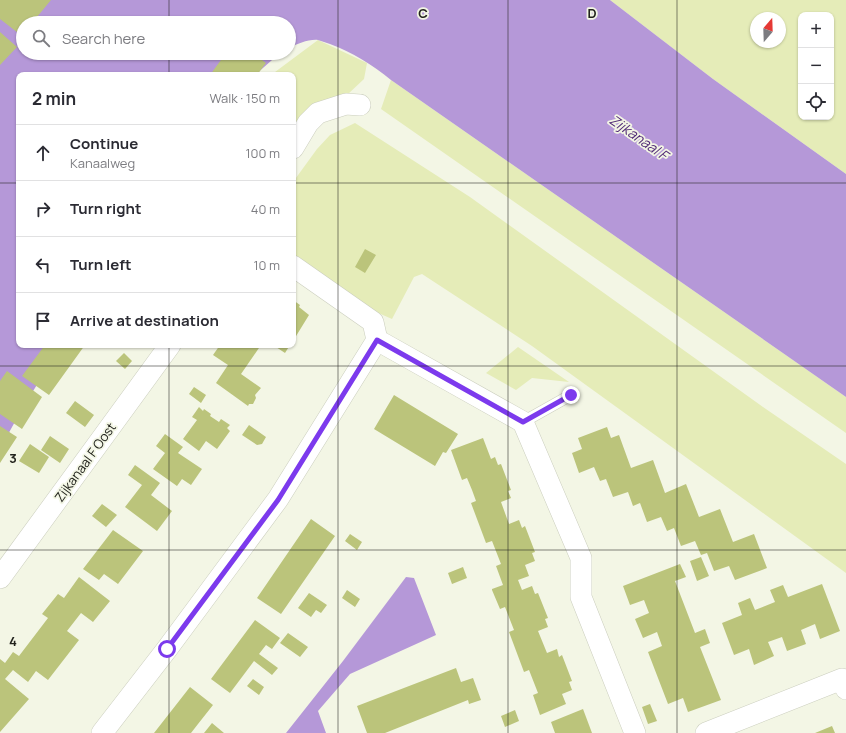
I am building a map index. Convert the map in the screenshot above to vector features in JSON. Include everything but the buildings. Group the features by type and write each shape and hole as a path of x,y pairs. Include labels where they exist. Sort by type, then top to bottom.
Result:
{"street":[{"path":"296,143 308,123 318,113 346,104 360,105"},
{"path":"102,733 167,649 278,500 377,340 373,322 296,268"},
{"path":"377,340 523,422 581,558 581,597 635,733"},
{"name":"Zijkanaal F Oost","path":"0,578 168,348"},
{"path":"706,733 842,679 846,689"}],"lane":[{"path":"523,422 571,395"}],"green space":[{"path":"610,0 846,0 846,174 713,79"},
{"path":"318,40 367,63 364,79 347,95 318,102 296,132 296,72 275,72 291,60 296,60 296,56"},
{"path":"391,80 846,397 846,433 381,109"},
{"path":"355,123 470,197 763,407 846,464 846,573 532,346 422,274 414,277 392,319 367,308 296,263 296,178 317,149 330,135"},
{"path":"518,347 569,382 532,378 516,390 486,373"}],"water":[{"name":"Zijkanaal F","path":"0,0 610,0 713,79 846,174 846,397 370,64 346,51 318,40 307,41 296,44 296,16 16,16 16,60 272,60 258,72 16,72 16,348 60,348 23,407 0,449"},
{"path":"406,577 414,578 436,635 350,674 318,711 326,733 286,733 343,661"}],"route":[{"path":"167,649 278,500 377,340 523,422 571,395"}]}
